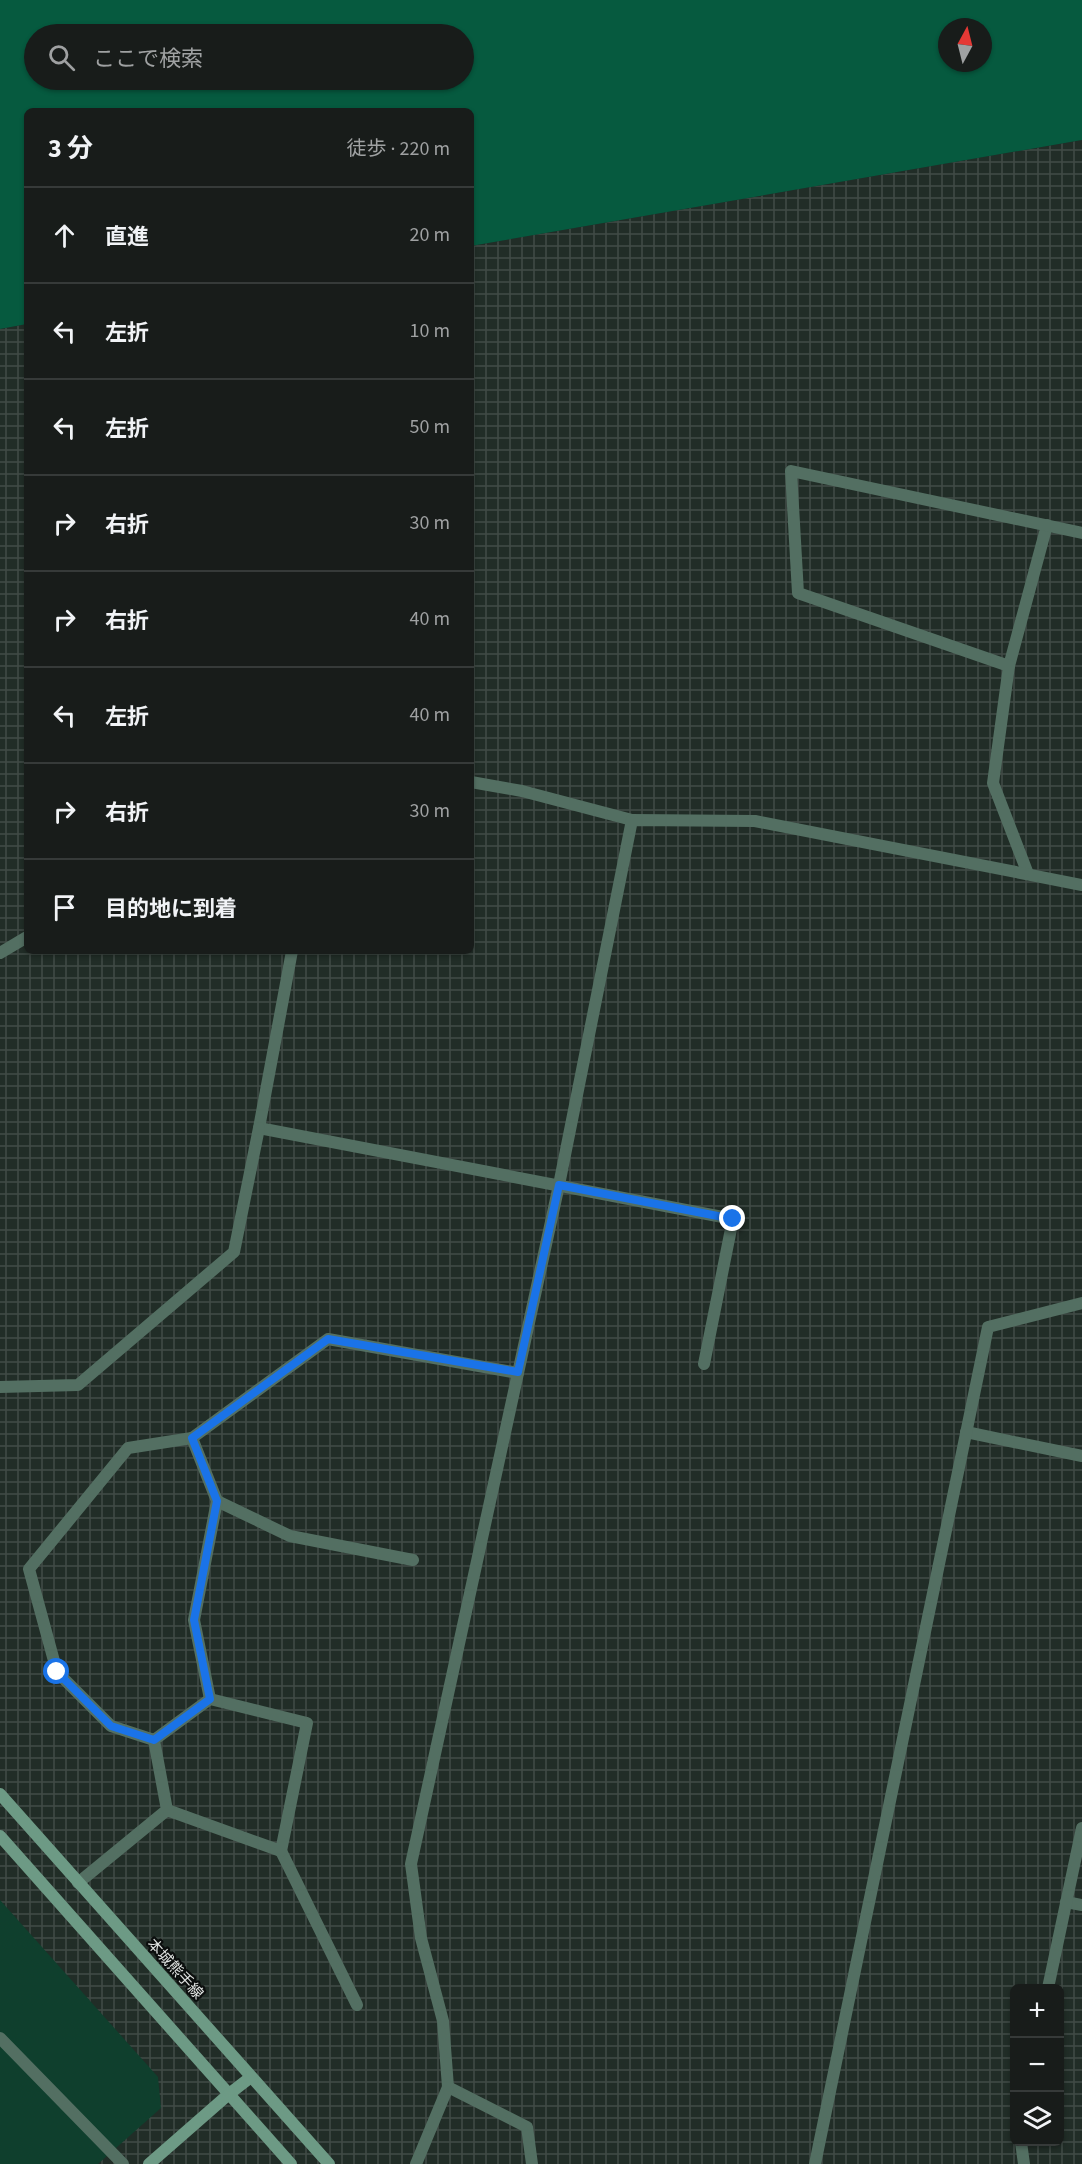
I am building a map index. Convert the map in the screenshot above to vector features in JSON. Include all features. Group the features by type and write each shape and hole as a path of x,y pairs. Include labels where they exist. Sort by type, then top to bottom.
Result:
{"main road":[{"name":"本城熊手線","path":"0,1794 328,2164"},
{"path":"0,1836 291,2164"},
{"path":"149,2164 251,2077"}],"street":[{"path":"1009,666 798,593 791,471 1082,533"},
{"path":"1028,874 993,783 1009,666 1047,525"},
{"path":"474,783 522,791 633,820 754,821 1082,885"},
{"path":"416,2164 448,2087 443,2021 421,1938 411,1864 559,1185 633,820"},
{"path":"0,953 24,939"},
{"path":"0,1387 78,1384 234,1252 291,954"},
{"path":"259,1128 733,1219 704,1364"},
{"path":"815,2164 988,1327 1082,1303"},
{"path":"154,1740 111,1726 57,1672 28,1569 128,1448 192,1438 328,1339 518,1372"},
{"path":"966,1432 1082,1456"},
{"path":"192,1438 217,1501 194,1620 210,1699"},
{"path":"217,1501 290,1536 413,1560"},
{"path":"154,1740 210,1699"},
{"path":"210,1699 307,1723 281,1851 357,2005"},
{"path":"154,1740 167,1810"},
{"path":"167,1810 281,1851"},
{"path":"78,1883 167,1810"},
{"path":"1049,1984 1082,1828"},
{"path":"1066,1902 1082,1905"},
{"path":"0,2038 123,2164"},
{"path":"448,2087 528,2127 532,2164"},
{"path":"1022,2146 1024,2164"}],"shaded area":[{"path":"0,0 1082,0 1082,140 474,245 474,108 24,108 24,325 0,329"},
{"path":"1082,140 1082,2164 0,2164 0,329 24,325 24,954 474,954 474,245"},
{"path":"0,1900 158,2077 161,2108 98,2164 0,2164"}],"route":[{"path":"57,1672 111,1726 154,1740 210,1699 194,1620 217,1501 192,1438 328,1339 518,1372 559,1185 733,1219"}]}
